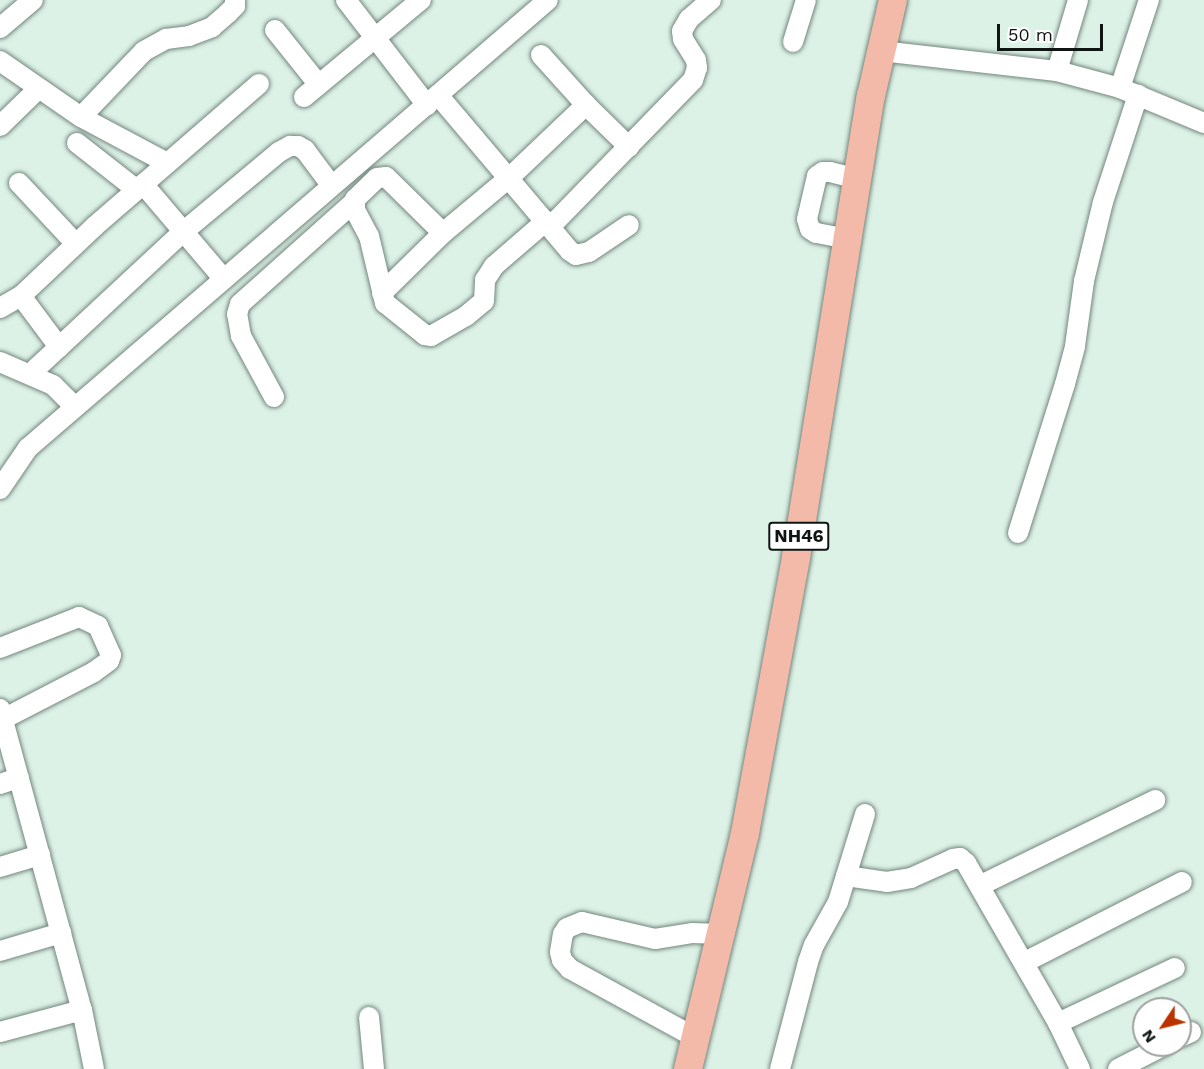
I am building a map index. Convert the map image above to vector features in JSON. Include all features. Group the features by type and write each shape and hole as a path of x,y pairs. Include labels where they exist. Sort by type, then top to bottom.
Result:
{"highway":[{"name":"NH46","path":"688,1069 745,833 796,557 858,179 881,51 893,0"}],"street":[{"path":"0,28 33,0"},
{"path":"81,117 144,51 166,39 189,36 212,27 235,6 235,0"},
{"path":"346,0 374,40 510,177 576,255 589,252 629,225"},
{"path":"275,30 312,91 421,0"},
{"path":"3,477 28,448 548,0"},
{"path":"30,374 183,232 279,152 290,146 298,146 305,150 356,199 369,236 382,293 390,309 425,335 438,334 484,301 485,280 494,266 548,224 629,147 693,80 698,68 696,60 683,39 682,31 689,19 711,0"},
{"path":"793,42 806,0"},
{"path":"1057,71 1078,0"},
{"path":"1018,533 1075,346 1084,281 1149,0"},
{"path":"881,51 1057,71 1129,92 1204,123"},
{"path":"541,55 586,105 629,147"},
{"path":"0,61 81,117 168,163"},
{"path":"0,308 21,296 76,244 259,84"},
{"path":"0,126 39,88"},
{"path":"382,293 443,233 510,177 586,105"},
{"path":"77,143 140,187 223,279"},
{"path":"848,239 816,233 810,229 807,219 817,176 823,172 830,172 858,179"},
{"path":"274,397 241,336 237,314 240,304 377,178 386,177 443,233"},
{"path":"20,183 76,244"},
{"path":"21,296 59,347"},
{"path":"0,362 53,385 75,407"},
{"path":"0,648 79,617 98,626 111,655 110,661 94,672 1,713 82,1010 94,1069"},
{"path":"0,784 19,778"},
{"path":"981,885 1155,800"},
{"path":"780,1069 814,945 838,902 865,814"},
{"path":"0,867 40,855"},
{"path":"846,876 869,881 901,880 960,858 973,871 981,885 1058,1023 1080,1069"},
{"path":"1024,962 1182,882"},
{"path":"696,1038 570,969 562,960 560,952 563,934 567,928 582,922 655,939 692,933 721,934"},
{"path":"0,951 61,933"},
{"path":"1058,1023 1175,968"},
{"path":"0,1032 82,1010"},
{"path":"369,1017 374,1069"},
{"path":"1118,1069 1142,1057"}]}
